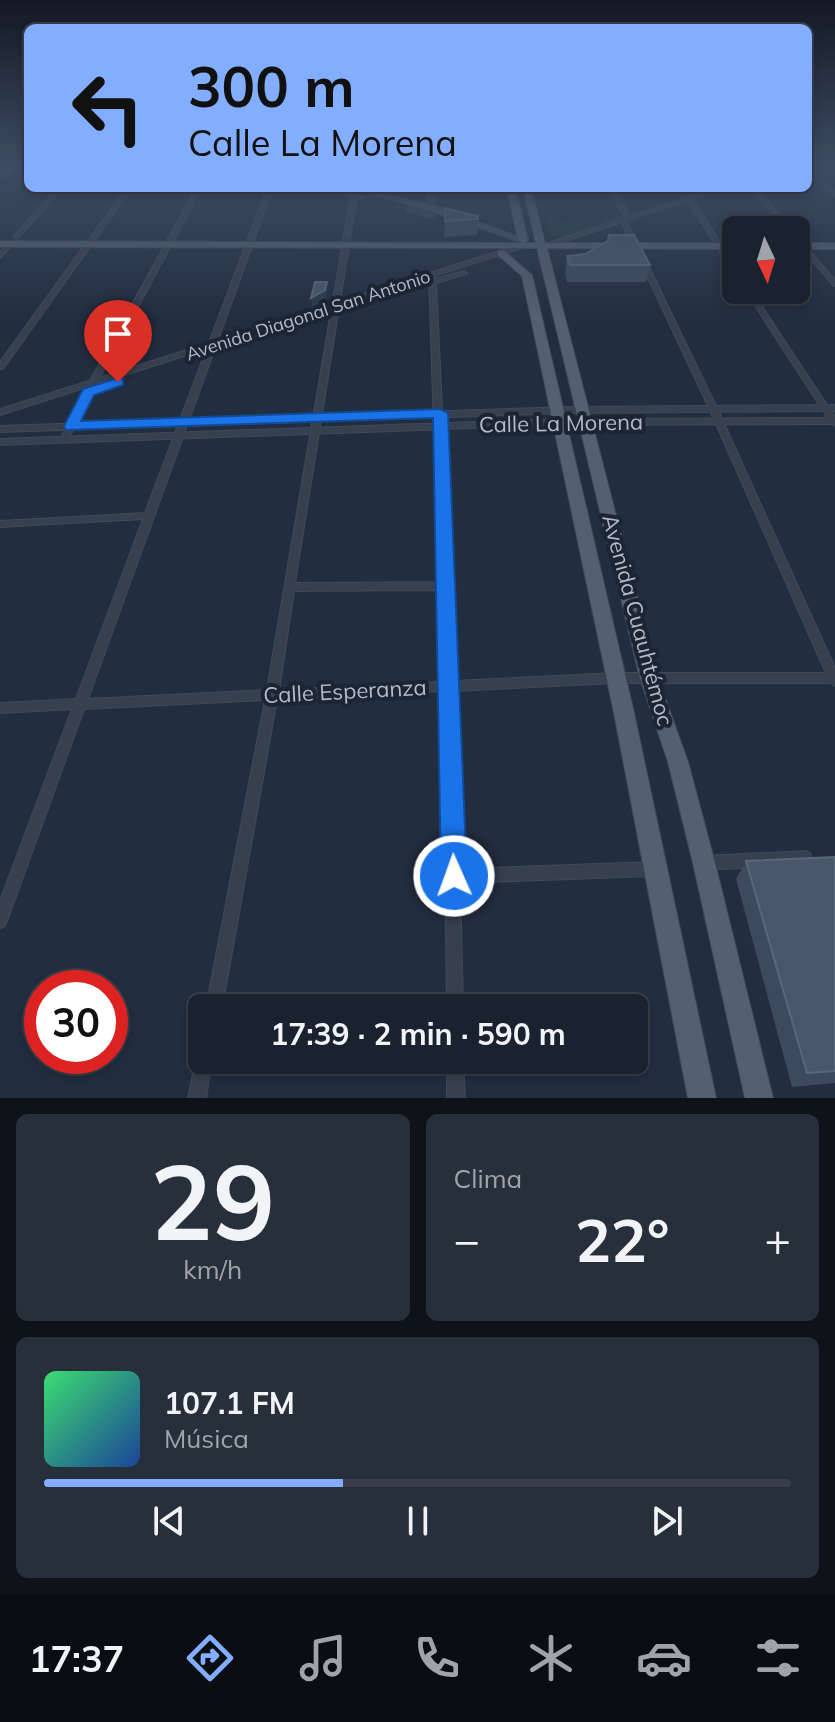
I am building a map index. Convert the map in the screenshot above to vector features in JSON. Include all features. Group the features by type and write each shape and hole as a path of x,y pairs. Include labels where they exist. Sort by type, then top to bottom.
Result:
{"main road":[{"path":"447,217 523,243"},
{"path":"517,217 523,243"},
{"name":"Avenida Cuauhtémoc","path":"535,217 649,678 678,762 704,863 759,1098"},
{"path":"0,237 9,242 523,243 567,239 634,243"},
{"path":"810,240 835,239"},
{"path":"541,242 722,241"},
{"path":"717,242 722,243"},
{"path":"810,243 835,246"},
{"name":"Avenida Cuauhtémoc","path":"501,253 527,275 616,678 702,1098"}],"street":[{"path":"0,256 32,217"},
{"path":"0,367 108,217"},
{"path":"64,440 183,217"},
{"path":"0,921 258,217"},
{"path":"217,994 272,694 349,217"},
{"path":"701,217 722,250"},
{"path":"567,239 625,218 834,679"},
{"name":"Avenida Diagonal San Antonio","path":"0,412 334,310 432,278 523,243"},
{"path":"810,255 835,284"},
{"name":"Avenida Diagonal San Antonio","path":"432,278 464,273"},
{"path":"432,278 441,427 455,994"},
{"path":"758,304 830,408 835,422"},
{"name":"Avenida Diagonal San Antonio","path":"0,420 90,387"},
{"name":"Calle La Morena","path":"586,416 713,408 830,408"},
{"name":"Calle La Morena","path":"0,429 440,413 835,422"},
{"name":"Calle La Morena","path":"0,442 441,427 558,416"},
{"path":"0,524 149,516"},
{"path":"289,587 446,586"},
{"name":"Calle Esperanza","path":"0,708 616,678 834,679"},
{"path":"704,863 820,858"},
{"path":"454,876 653,869"},
{"path":"197,1098 201,1074"},
{"path":"455,1074 456,1098"}],"green space":[{"path":"545,217 551,217 586,225 611,217 621,218 565,237 550,236"}],"building":[{"path":"445,217 478,217 478,219 445,221"},
{"path":"609,235 634,235 650,265 570,265 567,256 585,254 608,241"},
{"path":"315,282 327,282 325,290 311,298"},
{"path":"835,857 835,1071 807,1073 746,861"}],"route":[{"path":"118,382 88,392 71,426 440,413 454,876"}]}
